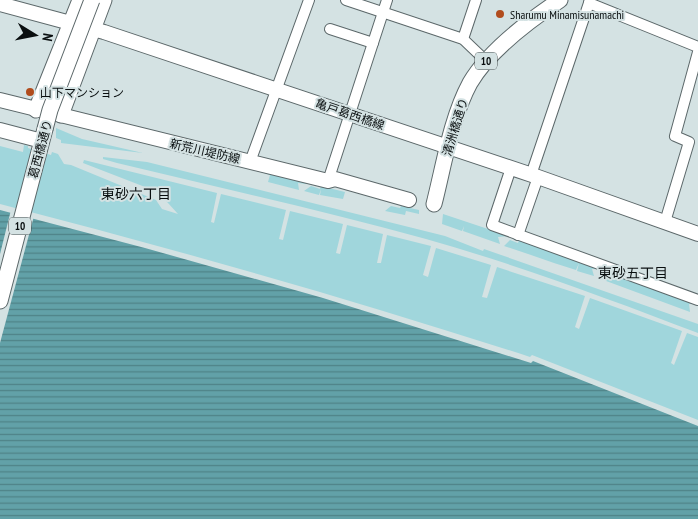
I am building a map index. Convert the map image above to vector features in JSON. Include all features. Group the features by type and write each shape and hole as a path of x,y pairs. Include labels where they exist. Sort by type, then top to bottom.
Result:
{"main road":[{"path":"36,110 80,0"},
{"name":"葛西橋通り","path":"0,301 50,110 92,0"},
{"path":"60,115 104,0"},
{"name":"清洲橋通り","path":"434,204 448,147 465,93 471,81 486,61 527,24 560,0"},
{"name":"亀戸葛西橋線","path":"0,4 94,29 511,168 698,234"},
{"name":"新荒川堤防線","path":"0,100 328,181 335,179 410,200"},
{"path":"0,130 42,140"}],"street":[{"path":"250,162 309,0"},
{"path":"346,0 462,39 486,61"},
{"path":"328,181 387,0"},
{"path":"462,39 476,0"},
{"path":"518,235 534,176 590,2 698,47"},
{"path":"330,29 373,43"},
{"path":"665,222 689,142 675,136 698,52"},
{"path":"511,168 492,225 698,300"}],"shaded area":[{"path":"56,128 82,139 143,153 61,143 61,140 56,138"},
{"path":"24,145 51,155 52,152 58,154 64,164 71,165 156,200 162,209 178,214 158,192 83,163 84,160 217,193 211,222 214,223 221,194 286,210 279,239 283,240 290,211 343,224 336,253 340,254 347,225 383,234 377,263 381,263 387,235 431,246 423,275 428,277 436,248 491,265 482,297 487,298 497,267 585,296 575,327 579,329 590,298 682,331 671,363 674,365 687,333 698,337 698,420 532,355 530,357 266,276 0,204 0,146 23,152"},
{"path":"103,157 147,162 445,236 483,251 484,249 698,324 698,333 563,283 460,249 349,219 117,163 103,159"},
{"path":"249,168 309,182 306,184 298,183 299,190 268,182 270,175"},
{"path":"311,186 320,189 321,186 345,192 343,199 320,195 321,189 319,195 304,191"},
{"path":"391,206 419,210 419,214 406,211 405,215 385,211"},
{"path":"0,210 323,298 531,363 533,361 698,426 698,519 0,519"},
{"path":"443,214 509,236 498,237 500,244 463,231 464,226 462,231 442,224"},
{"path":"510,240 518,243 519,240 603,268 592,269 594,276 577,271 579,263 576,270 504,246"},
{"path":"604,272 613,276 614,273 698,304 689,304 690,312 598,278"}],"pier":[{"path":"11,210 34,216 0,343 0,254"}],"place":[{"name":"Sharumu Minamisunamachi","path":"500,14"},
{"name":"山下マンション","path":"30,92"}],"district":[{"name":"東砂六丁目","path":"136,194"},
{"name":"東砂五丁目","path":"633,273"}]}
